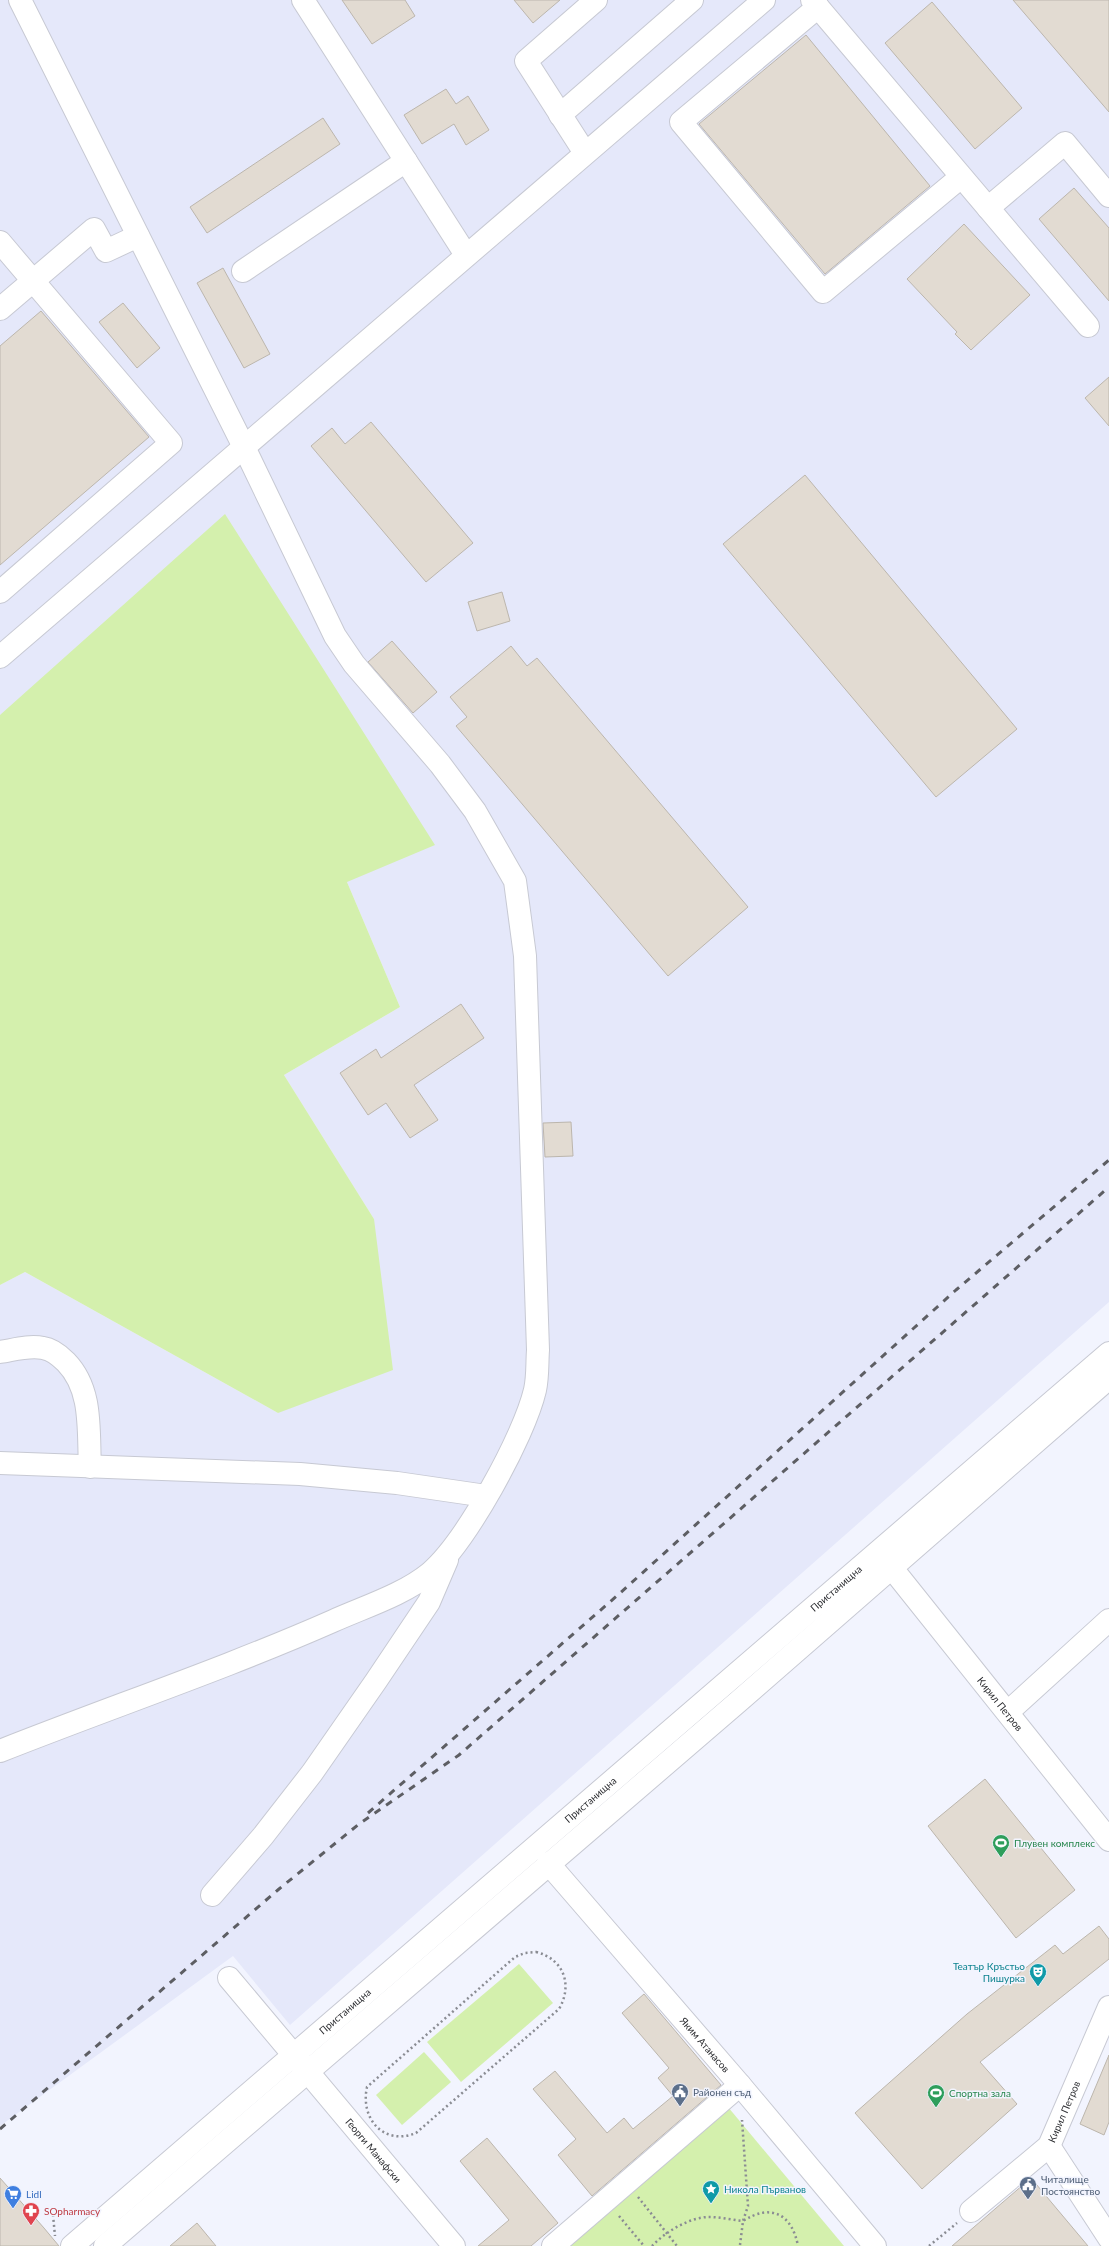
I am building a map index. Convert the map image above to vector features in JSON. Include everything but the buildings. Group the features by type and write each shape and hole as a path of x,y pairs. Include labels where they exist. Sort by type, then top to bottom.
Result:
{"street":[{"path":"303,0 466,255"},
{"path":"585,153 526,61 596,0"},
{"path":"560,115 692,0"},
{"path":"0,657 764,0"},
{"path":"24,1 138,236 244,447 335,636 354,664 440,764 475,811 515,881 525,956 538,1350 535,1388 525,1420 486,1496 450,1552 430,1602 312,1772 263,1836 212,1895"},
{"path":"961,177 823,292 681,122 815,4 1088,326"},
{"path":"988,208 1065,143 1109,196"},
{"path":"243,271 406,161"},
{"path":"0,309 94,229 106,251 138,236"},
{"path":"0,242 171,443 0,592"},
{"path":"0,1352 43,1348 60,1356 74,1370 83,1386 86,1406 90,1467"},
{"name":"Пристанищна","path":"104,2246 301,2063 1109,1353"},
{"name":"Пристанищна","path":"72,2246 548,1863 739,1701 1109,1378"},
{"path":"0,1463 300,1474 397,1483 486,1496"},
{"path":"0,1750 313,1629 405,1588 429,1573 450,1552"},
{"name":"Кирил Петров","path":"891,1567 1109,1840"},
{"path":"1008,1712 1109,1620"},
{"name":"Яким Атанасов","path":"548,1863 740,2086 875,2246"},
{"name":"Георги Манафски","path":"229,1978 454,2246"},
{"name":"Кирил Петров","path":"971,2211 1049,2146 1109,2007"},
{"path":"553,2246 740,2086"},
{"path":"1049,2146 1109,2238"}],"path":[{"path":"536,1952 547,1955 558,1964 566,1986 565,1999 559,2009 416,2133 406,2138 394,2138 384,2134 368,2112 364,2099 367,2087 515,1957 525,1953 536,1952"},
{"path":"740,2246 743,2221 748,2206 742,2116"},
{"path":"627,2183 677,2246"},
{"path":"606,2200 644,2246"},
{"path":"930,2246 971,2211"},
{"path":"652,2246 667,2233 689,2222 708,2217 743,2221 755,2214 771,2212 787,2219 796,2235 798,2246"}],"shaded area":[{"path":"0,0 1109,0 1109,1302 290,2025 233,1956 0,2126 0,1285 25,1272 278,1413 374,1219 284,1075 400,1007 347,882 0,715"}],"green space":[{"path":"225,514 435,845 347,882 400,1007 284,1075 374,1219 393,1370 278,1413 25,1272 0,1285 0,715"},
{"path":"519,1964 553,2003 461,2082 427,2042"},
{"path":"424,2052 451,2082 402,2125 376,2095"},
{"path":"728,2107 844,2246 565,2246"}],"railway":[{"path":"368,1813 619,1594 956,1290 1109,1160"},
{"path":"0,2129 279,1889 359,1824 459,1755 1109,1187"}],"place":[{"name":"Плувен комплекс","path":"1001,1858"},
{"name":"Театър Кръстьо Пишурка","path":"1038,1987"},
{"name":"Районен съд","path":"680,2107"},
{"name":"Спортна зала","path":"936,2108"},
{"name":"Читалище Постоянство","path":"1028,2200"},
{"name":"Никола Първанов","path":"711,2204"},
{"name":"Lidl","path":"13,2209"},
{"name":"SOpharmacy","path":"31,2226"}]}
